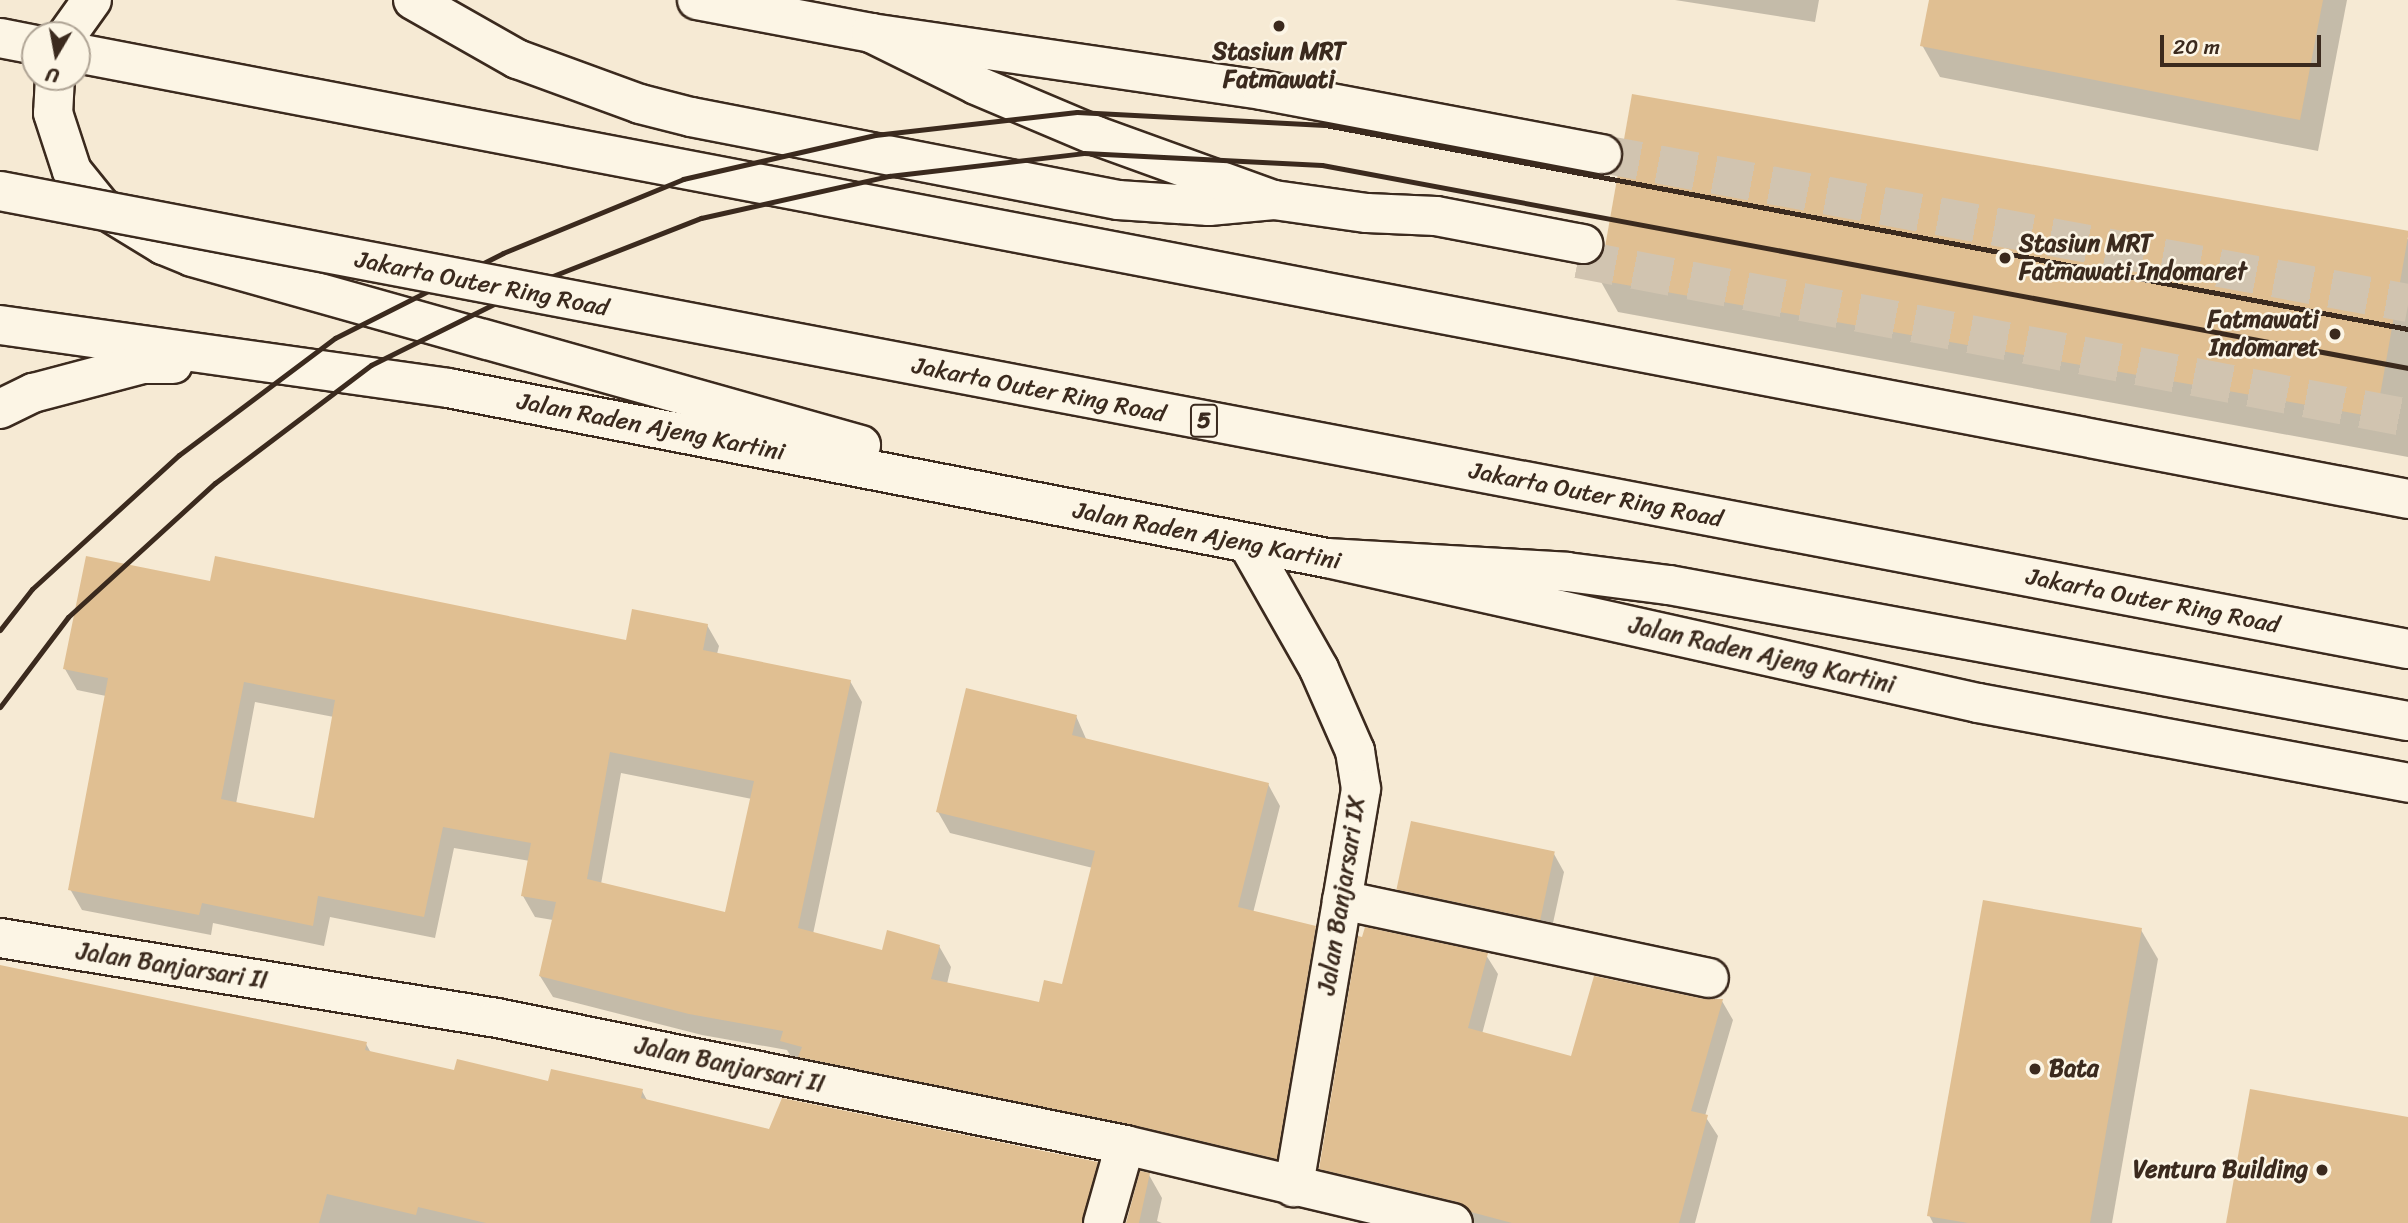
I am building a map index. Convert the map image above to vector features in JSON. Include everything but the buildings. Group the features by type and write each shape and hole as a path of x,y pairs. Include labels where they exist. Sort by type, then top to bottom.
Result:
{"main road":[{"path":"77,21 92,0"},
{"path":"413,0 517,59 640,104 691,117 1118,200 1209,206 1274,200"},
{"path":"697,0 871,33 1262,90 1602,154"},
{"path":"871,33 976,85 1097,136 1274,200 1367,213 1433,232 1580,251"},
{"path":"0,38 21,42"},
{"path":"91,57 2408,499"},
{"path":"54,91 53,113 58,136 83,188 135,232 182,253 1126,519"},
{"name":"Jakarta Outer Ring Road","path":"0,191 2408,649"},
{"name":"Jalan Raden Ajeng Kartini","path":"0,325 253,363 448,388 1327,558 1978,703 2408,783"},
{"path":"0,409 33,393 143,364 253,363"},
{"name":"Jalan Banjarsari IX","path":"1248,544 1320,669 1355,751 1361,789 1294,1187"},
{"path":"1327,558 1567,572 1669,584 2408,721"},
{"path":"1342,900 1709,978"},
{"name":"Jalan Banjarsari II","path":"0,938 497,1018 1125,1145 1294,1187 1376,1215 1453,1223"},
{"path":"1103,1223 1125,1145"}],"tunnel":[{"path":"1602,154 2408,303"},
{"path":"1578,259 2408,418"}],"railway":[{"path":"0,630 32,589 179,455 335,338 503,253 683,179 875,135 1077,112 1325,125 2408,329"},
{"path":"0,707 68,617 215,483 371,365 540,281 701,218 889,176 1084,153 1322,165 2408,368"}],"place":[{"name":"Stasiun MRT Fatmawati","path":"1279,26"},
{"name":"Stasiun MRT Fatmawati Indomaret","path":"2005,258"},
{"name":"Fatmawati Indomaret","path":"2335,334"},
{"name":"Bata","path":"2035,1069"},
{"name":"Ventura Building","path":"2322,1170"}]}
